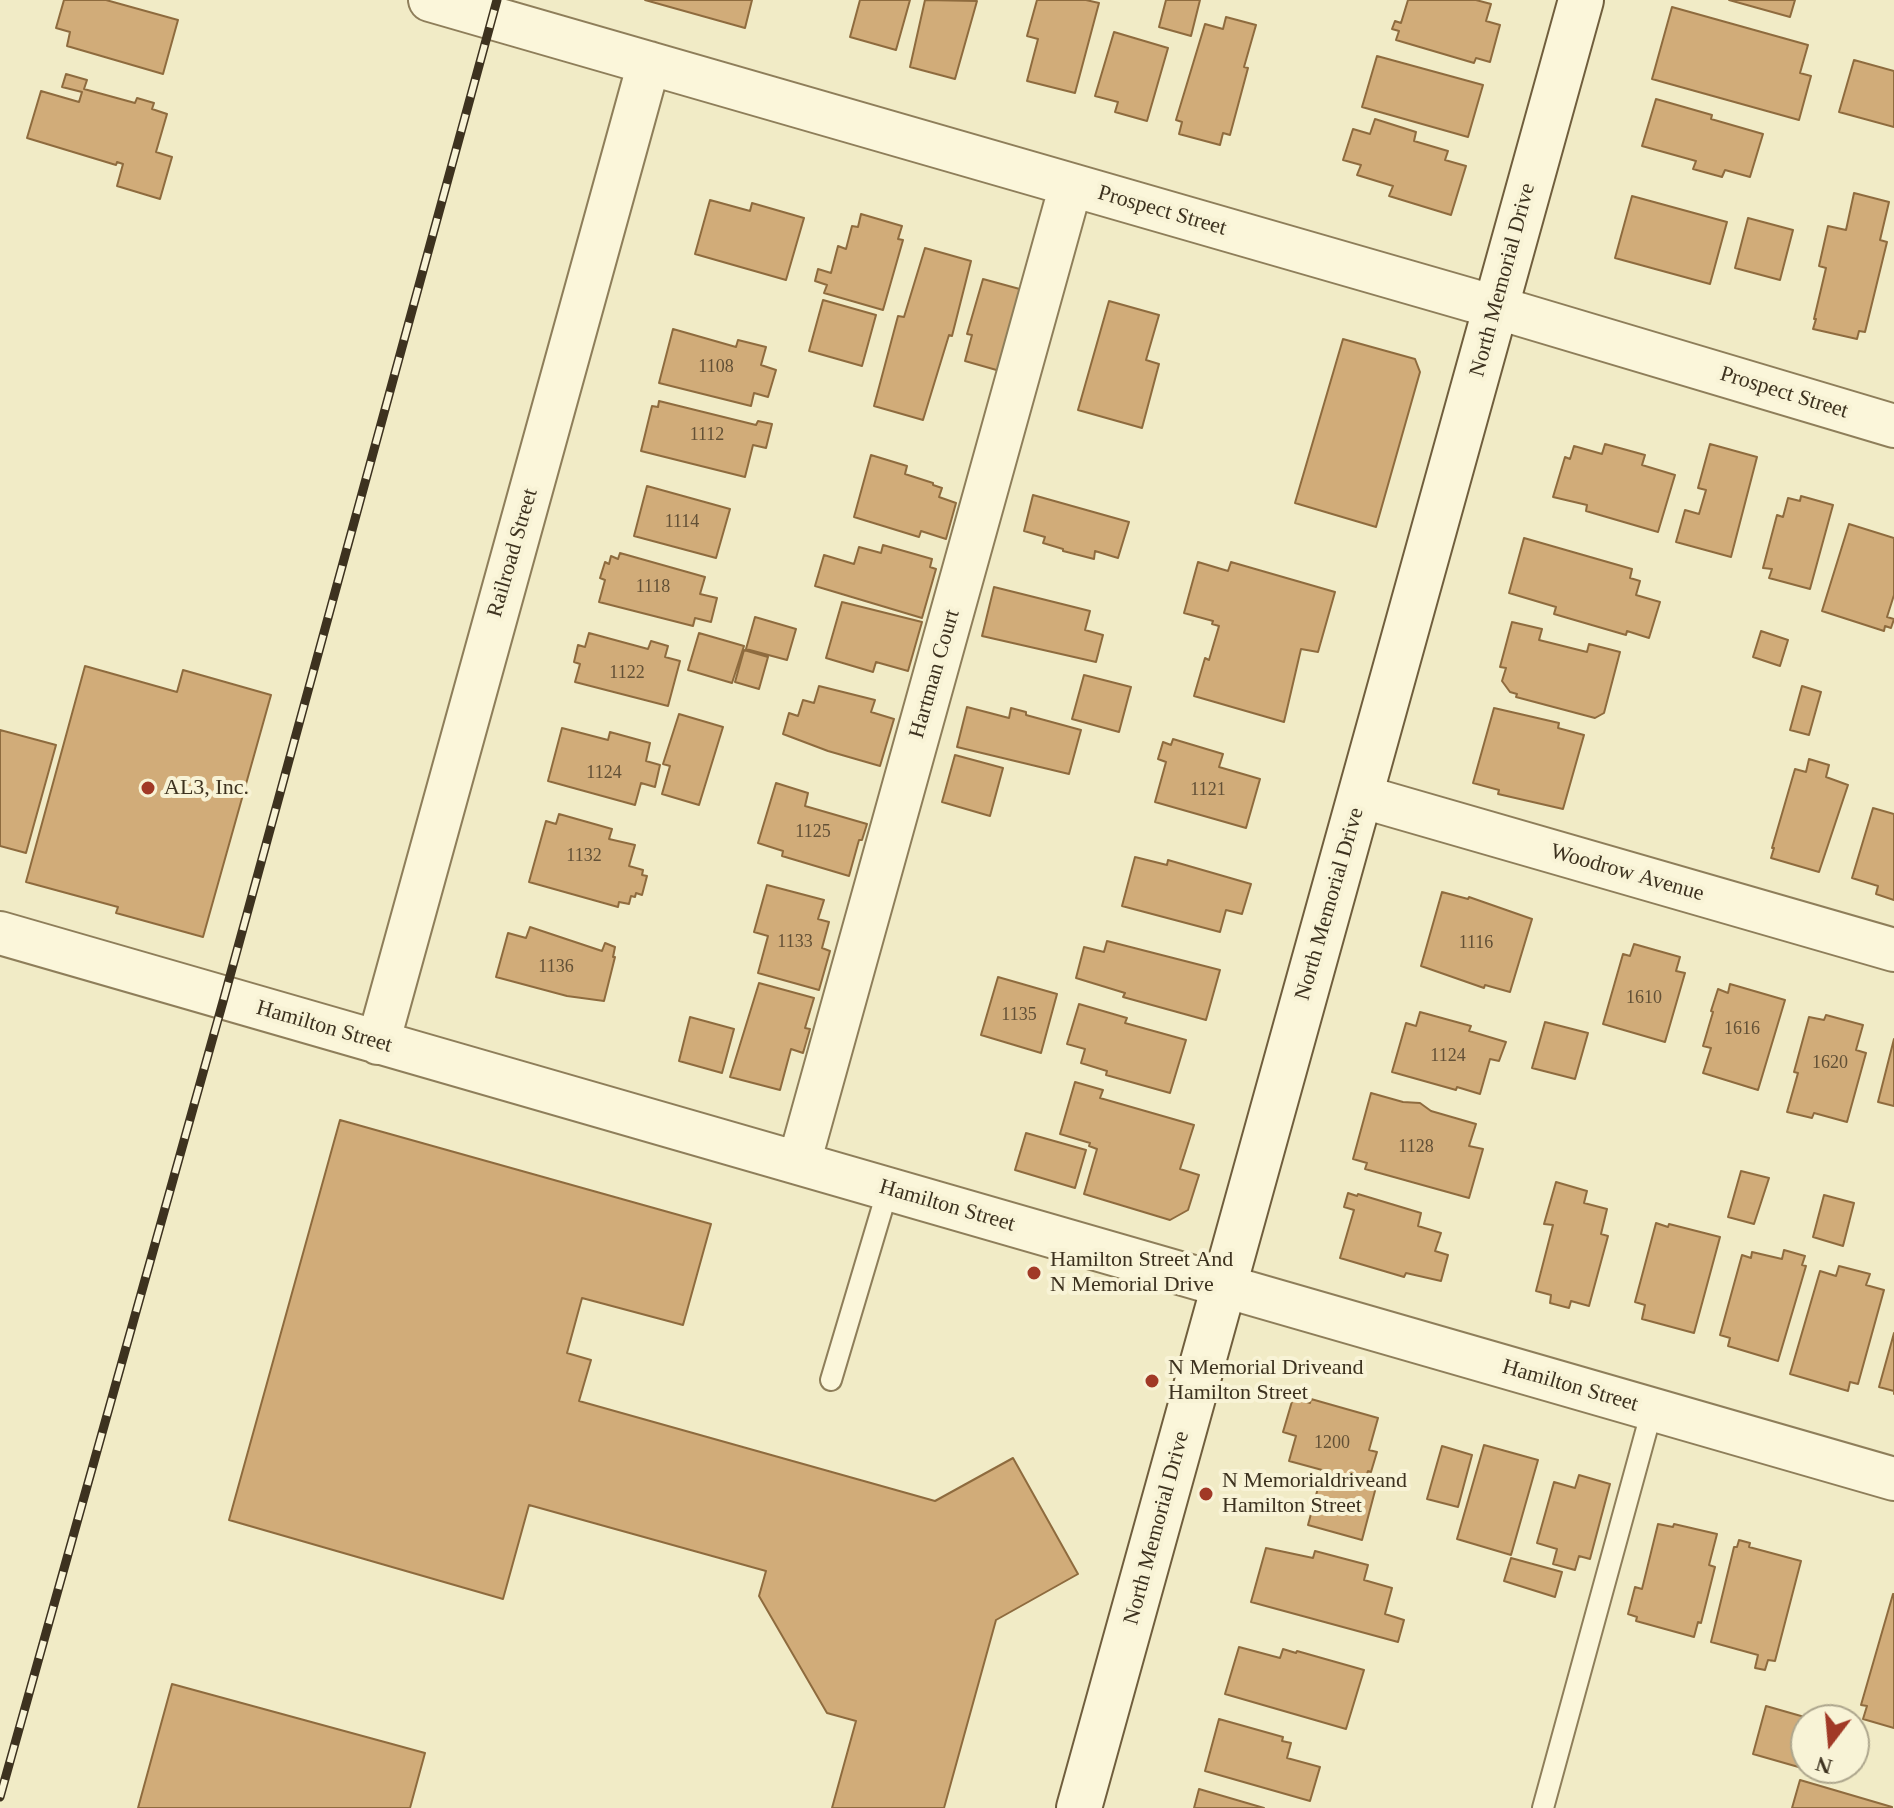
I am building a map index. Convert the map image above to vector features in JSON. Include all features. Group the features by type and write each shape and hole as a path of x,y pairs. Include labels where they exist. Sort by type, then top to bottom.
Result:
{"main road":[{"name":"North Memorial Drive","path":"1079,1808 1581,0"}],"street":[{"name":"Prospect Street","path":"430,0 1495,307 1894,426"},
{"name":"Railroad Street","path":"378,1043 649,63"},
{"name":"Hartman Court","path":"799,1163 1071,185"},
{"name":"Woodrow Avenue","path":"1360,796 1894,950"},
{"name":"Hamilton Street","path":"0,933 1894,1479"}],"lane":[{"path":"831,1380 888,1189"},
{"path":"1543,1808 1652,1410"}],"building":[{"path":"64,0 106,0 178,20 163,74 67,46 70,32 56,28"},
{"path":"645,0 752,0 745,28"},
{"path":"860,0 910,0 896,50 850,37"},
{"path":"925,0 977,1 955,79 910,67"},
{"path":"1037,0 1099,3 1075,93 1027,81 1038,39 1027,36"},
{"path":"1166,0 1200,0 1191,36 1159,27"},
{"path":"1408,0 1476,0 1491,4 1486,21 1500,25 1490,62 1476,58 1474,63 1396,40 1399,31 1392,29 1395,21 1401,23"},
{"path":"1729,0 1795,0 1790,17"},
{"path":"1672,7 1808,45 1800,73 1811,76 1799,120 1652,79"},
{"path":"1226,17 1256,25 1230,135 1223,133 1220,145 1179,134 1182,122 1176,120 1205,24 1223,29"},
{"path":"1114,32 1168,48 1147,121 1115,112 1118,102 1095,96"},
{"path":"1377,56 1483,85 1468,137 1362,107"},
{"path":"1854,60 1894,71 1894,127 1839,112"},
{"path":"66,74 87,80 84,89 135,103 137,98 154,103 152,109 167,114 156,152 172,157 160,199 117,186 123,164 117,162 116,165 27,138 41,91 79,102 82,92 62,87"},
{"path":"1656,99 1763,134 1750,177 1725,170 1722,177 1693,169 1696,161 1642,146"},
{"path":"1375,119 1416,132 1414,141 1448,151 1445,160 1466,166 1451,215 1389,196 1393,186 1357,175 1361,165 1343,160 1353,129 1370,134"},
{"path":"1854,193 1889,202 1880,240 1887,242 1865,332 1859,331 1857,339 1813,329 1826,268 1819,266 1828,226 1846,230"},
{"path":"1632,196 1727,222 1710,284 1615,258"},
{"path":"710,200 750,211 752,203 804,218 786,280 695,254"},
{"path":"861,214 902,226 898,239 903,240 883,310 824,293 827,285 815,281 818,269 831,273 838,246 846,249 852,226 858,227"},
{"path":"1748,218 1793,230 1780,280 1735,268"},
{"path":"925,248 971,261 952,336 949,335 923,420 874,406 898,316 904,317"},
{"path":"983,279 1027,291 1000,371 965,361 972,335 967,334"},
{"path":"823,300 876,315 862,366 809,351"},
{"path":"1109,301 1159,315 1146,360 1159,364 1142,428 1078,410"},
{"path":"673,329 736,347 738,340 766,347 761,365 776,370 768,397 754,393 751,406 659,383"},
{"path":"1343,339 1415,359 1420,372 1376,527 1295,503"},
{"path":"659,401 756,425 758,421 772,424 766,448 753,445 745,477 641,451 652,406 658,407"},
{"path":"1605,444 1645,455 1642,465 1675,475 1658,532 1586,511 1587,505 1553,497 1565,457 1570,459 1574,446 1602,454"},
{"path":"1710,444 1757,457 1731,557 1676,542 1685,510 1699,514 1706,490 1698,488"},
{"path":"871,455 907,466 905,474 942,488 939,497 956,503 946,539 921,531 919,537 854,517"},
{"path":"647,486 730,509 716,558 634,536"},
{"path":"1033,495 1129,522 1118,558 1095,551 1094,559 1063,551 1043,543 1045,537 1024,531"},
{"path":"1801,496 1833,505 1810,589 1769,578 1772,569 1763,568 1777,515 1783,517 1788,498 1800,501"},
{"path":"1849,524 1894,538 1894,595 1887,617 1894,619 1891,628 1885,626 1884,631 1822,611"},
{"path":"1524,538 1632,569 1630,578 1640,581 1636,595 1660,602 1649,638 1627,631 1626,635 1554,614 1556,607 1509,593"},
{"path":"883,545 932,559 930,567 936,569 922,618 815,586 824,555 854,564 859,547 881,553"},
{"path":"620,553 705,577 700,594 717,598 711,622 695,618 693,626 599,602 605,580 600,578 605,562 609,564 611,556 618,559"},
{"path":"1198,562 1228,571 1231,562 1335,592 1318,652 1301,649 1284,722 1194,696 1205,658 1209,660 1219,626 1212,624 1213,621 1184,613"},
{"path":"994,587 1090,611 1085,630 1103,635 1096,662 982,636"},
{"path":"842,602 922,622 908,671 876,662 873,672 826,658"},
{"path":"755,617 796,629 787,660 746,649"},
{"path":"1512,622 1542,629 1539,640 1587,652 1589,644 1620,652 1604,713 1595,718 1516,697 1517,694 1510,692 1502,681 1506,668 1500,667"},
{"path":"1761,631 1788,640 1780,666 1753,657"},
{"path":"589,633 648,649 651,641 668,646 665,657 680,661 668,706 575,682 580,664 574,662 578,645 585,647"},
{"path":"699,633 744,646 732,683 688,670"},
{"path":"744,650 768,657 759,689 735,682"},
{"name":"AL3, Inc.","path":"85,666 177,692 183,670 271,695 203,937 116,913 118,907 26,882"},
{"path":"1084,675 1131,687 1119,732 1072,719"},
{"path":"819,686 875,700 871,712 894,719 880,766 783,734 789,713 798,716 803,700 814,703"},
{"path":"1802,686 1821,692 1809,735 1790,730"},
{"path":"967,707 1009,718 1011,708 1081,730 1069,774 957,747"},
{"path":"1494,708 1559,723 1558,728 1584,735 1563,809 1498,794 1499,790 1473,783"},
{"path":"679,714 723,727 699,805 662,794 670,766 663,764"},
{"path":"562,728 608,740 610,732 650,743 646,761 660,765 655,787 641,783 635,805 548,781"},
{"path":"0,730 56,745 26,853 0,846"},
{"path":"1173,739 1223,754 1219,767 1260,779 1246,828 1155,802 1166,762 1158,759 1163,742 1171,745"},
{"path":"955,755 1003,768 990,816 942,802"},
{"path":"1809,759 1829,765 1826,777 1848,785 1819,872 1771,858 1795,769 1806,772"},
{"path":"776,783 808,793 805,806 867,824 849,876 782,856 783,851 758,843"},
{"path":"1873,808 1894,814 1894,900 1876,894 1878,886 1852,878"},
{"path":"559,814 612,829 609,839 635,845 629,866 643,870 642,875 647,876 642,895 636,893 635,897 631,896 629,904 619,902 618,907 529,882 546,821 556,824"},
{"path":"1135,857 1167,865 1168,860 1251,884 1242,914 1226,910 1220,932 1122,906"},
{"path":"767,885 824,900 818,919 829,922 822,948 830,951 819,990 758,973 768,936 754,932"},
{"path":"1442,892 1469,897 1532,919 1510,992 1485,985 1484,988 1421,966"},
{"path":"530,927 602,951 605,943 615,947 604,1001 567,996 496,977 508,933 526,938"},
{"path":"1107,941 1220,970 1206,1020 1123,997 1125,993 1076,978 1084,947 1104,952"},
{"path":"1634,944 1680,957 1676,971 1685,973 1665,1042 1603,1024 1623,954 1630,956"},
{"path":"998,977 1057,994 1041,1053 981,1035"},
{"path":"759,983 814,998 805,1028 810,1029 803,1053 791,1049 780,1090 730,1077"},
{"path":"1730,984 1785,1000 1758,1090 1703,1073 1711,1048 1703,1046 1711,1011 1718,989 1728,993"},
{"path":"1079,1004 1127,1018 1125,1023 1186,1040 1170,1093 1106,1075 1107,1071 1081,1063 1085,1049 1067,1044"},
{"path":"1420,1012 1471,1026 1469,1031 1506,1042 1499,1061 1490,1059 1480,1094 1392,1072 1406,1023 1416,1026"},
{"path":"1826,1015 1863,1025 1856,1050 1866,1053 1847,1122 1814,1113 1812,1118 1787,1112 1809,1017 1824,1020"},
{"path":"690,1017 734,1029 722,1073 679,1061"},
{"path":"1545,1022 1588,1033 1575,1079 1532,1068"},
{"path":"1894,1039 1894,1106 1878,1102"},
{"path":"1075,1082 1103,1090 1100,1098 1194,1125 1180,1169 1199,1175 1188,1210 1170,1220 1084,1194 1097,1149 1089,1146 1090,1143 1060,1134"},
{"path":"1371,1093 1403,1102 1420,1103 1431,1111 1476,1124 1469,1146 1483,1149 1469,1198 1365,1169 1367,1163 1353,1159"},
{"path":"340,1120 711,1224 683,1325 582,1298 567,1353 591,1360 579,1401 935,1501 1013,1458 1078,1574 996,1620 944,1808 832,1808 856,1721 827,1713 759,1596 766,1571 529,1505 503,1599 229,1520"},
{"path":"1026,1133 1086,1150 1075,1188 1015,1170"},
{"path":"1741,1171 1769,1178 1754,1224 1728,1217"},
{"path":"1556,1182 1587,1191 1584,1203 1607,1209 1601,1234 1608,1236 1589,1306 1571,1301 1569,1308 1550,1303 1551,1295 1536,1291 1553,1225 1544,1224"},
{"path":"1348,1193 1421,1213 1418,1226 1441,1233 1435,1251 1448,1255 1441,1281 1406,1273 1404,1277 1340,1258 1354,1210 1344,1207"},
{"path":"1824,1195 1854,1203 1843,1246 1813,1237"},
{"path":"1656,1223 1720,1237 1694,1333 1642,1319 1645,1305 1635,1302"},
{"path":"1784,1250 1805,1256 1802,1265 1806,1266 1778,1361 1728,1346 1730,1338 1720,1335 1742,1255 1751,1258 1752,1252 1782,1259"},
{"path":"1839,1266 1870,1274 1866,1285 1884,1290 1858,1384 1850,1382 1848,1391 1790,1374 1820,1271 1836,1276"},
{"path":"1894,1333 1894,1391 1879,1387"},
{"path":"1293,1398 1310,1403 1311,1399 1378,1418 1369,1450 1377,1452 1371,1472 1368,1471 1365,1479 1289,1461 1296,1436 1283,1432"},
{"path":"1484,1445 1538,1460 1511,1555 1457,1539"},
{"path":"1442,1446 1472,1455 1458,1507 1427,1499"},
{"path":"1322,1473 1376,1487 1362,1540 1308,1525"},
{"path":"1579,1475 1610,1484 1590,1559 1579,1556 1575,1570 1553,1564 1557,1549 1537,1543 1554,1482 1575,1488"},
{"path":"1658,1524 1673,1527 1674,1524 1717,1534 1709,1565 1715,1567 1701,1623 1698,1622 1694,1637 1636,1621 1637,1617 1628,1614 1635,1587 1642,1589"},
{"path":"1739,1540 1750,1543 1749,1547 1801,1561 1775,1661 1768,1660 1765,1670 1755,1668 1758,1655 1711,1642 1734,1547 1737,1547"},
{"path":"1266,1548 1313,1558 1315,1551 1368,1565 1364,1580 1392,1588 1385,1614 1404,1620 1398,1642 1251,1602"},
{"path":"1511,1558 1562,1572 1555,1597 1504,1581"},
{"path":"1894,1594 1894,1728 1870,1721 1870,1704 1861,1704"},
{"path":"1239,1647 1280,1658 1283,1649 1297,1651 1364,1670 1346,1729 1225,1694"},
{"path":"172,1684 425,1753 410,1808 138,1808"},
{"path":"1766,1706 1790,1713 1790,1765 1753,1754"},
{"path":"1219,1719 1283,1737 1282,1741 1291,1743 1287,1758 1320,1767 1310,1801 1205,1771"},
{"path":"1799,1784 1814,1784 1892,1807 1892,1808 1792,1808"},
{"path":"1199,1789 1264,1808 1194,1808"}],"railway":[{"path":"0,1797 224,998 497,0"}],"place":[{"name":"AL3, Inc.","path":"148,788"},
{"name":"Hamilton Street And N Memorial Drive","path":"1034,1273"},
{"name":"N Memorial Driveand Hamilton Street","path":"1152,1381"},
{"name":"N Memorialdriveand Hamilton Street","path":"1206,1494"}]}
